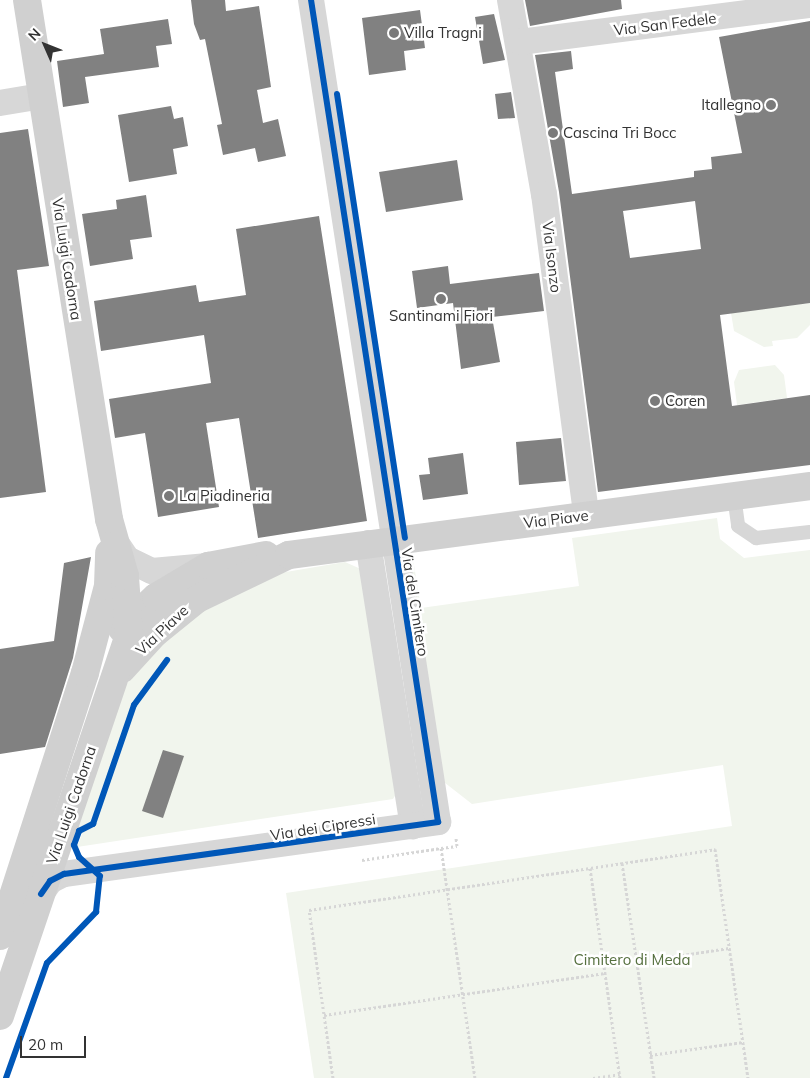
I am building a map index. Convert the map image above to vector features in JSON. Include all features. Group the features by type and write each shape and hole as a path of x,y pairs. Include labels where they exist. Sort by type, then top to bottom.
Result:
{"street":[{"name":"Via Luigi Cadorna","path":"0,936 19,889 112,684 128,640 125,576 112,530 27,0"},
{"name":"Via del Cimitero","path":"311,0 380,542 425,824"},
{"name":"Via Isonzo","path":"510,0 520,42 586,515"},
{"name":"Via San Fedele","path":"520,42 810,5"},
{"path":"0,103 42,96"},
{"name":"Via Piave","path":"112,530 127,559 152,571 208,566 242,557 302,552 810,486"},
{"name":"Via Luigi Cadorna","path":"0,1016 19,889 85,673 108,586 112,530"},
{"name":"Via Piave","path":"112,684 181,609 252,569 302,552"},
{"name":"Via Piave","path":"128,621 170,587 208,566"},
{"name":"Via Luigi Cadorna","path":"85,673 128,621"},
{"name":"Via dei Cipressi","path":"19,889 50,881 64,874 425,824"}],"lane":[{"path":"734,496 738,526 756,538 810,532"}],"path":[{"path":"362,860 441,848 475,1078"},
{"path":"333,1078 308,910 715,849 748,1078"},
{"path":"622,863 654,1078"},
{"path":"590,868 620,1076 593,1078"},
{"path":"637,962 729,948"},
{"path":"324,1015 605,973"},
{"path":"650,1055 743,1042"}],"green space":[{"path":"810,303 810,325 797,338 772,341 773,346 764,347 734,331 731,313"},
{"path":"775,365 784,375 787,398 737,405 734,382 739,370"},
{"name":"Cimitero di Meda","path":"717,518 720,539 744,558 810,550 810,1078 314,1078 286,893 732,826 723,765 472,804 440,779 405,570 413,559 421,608 579,586 572,538"},
{"path":"345,562 363,570 398,791 393,799 77,847 82,834 74,832 124,689 137,666 178,625 274,574"}],"building":[{"path":"191,0 225,0 226,11 259,6 271,87 257,90 263,123 278,119 286,156 258,162 255,148 223,155 217,125 222,124 205,39 200,40 194,24"},
{"path":"525,0 621,0 622,9 530,26"},
{"name":"Villa Tragni","path":"420,10 425,48 404,51 406,70 369,75 362,18"},
{"path":"494,14 505,60 483,64 475,17"},
{"path":"168,19 172,44 156,46 159,67 85,77 89,103 63,107 57,61 104,54 100,29"},
{"path":"810,21 810,303 720,315 732,406 810,395 810,465 598,492 559,192 535,55 571,51 573,69 555,72 572,194 694,177 694,171 712,169 711,157 742,153 719,37","holes":["695,201 701,249 630,258 623,211"]},
{"path":"511,92 515,118 498,119 495,94"},
{"path":"171,106 174,119 183,117 188,146 173,149 177,174 129,182 118,115"},
{"path":"28,129 49,266 17,270 46,492 0,498 0,133"},
{"path":"457,160 463,200 386,212 379,172"},
{"path":"146,195 152,237 130,240 133,259 90,266 82,214 117,209 116,200"},
{"path":"319,216 367,521 258,538 239,418 206,423 219,507 158,517 145,433 115,438 109,399 211,383 204,335 101,351 94,301 196,285 199,302 246,295 236,229"},
{"path":"448,266 450,284 539,273 544,311 492,317 500,362 461,369 453,303 417,308 412,271"},
{"path":"561,438 566,481 519,485 516,442"},
{"path":"463,453 468,494 423,500 419,475 430,474 428,458"},
{"path":"91,557 73,658 45,747 0,754 0,649 54,641 64,563"},
{"path":"163,750 184,756 163,818 142,811"}],"cycle path":[{"path":"41,894 50,881 64,874 438,822 311,0"},
{"path":"337,94 405,538"},
{"path":"6,1078 47,963 96,912 100,876 79,857 74,845 79,831 93,824 134,705 167,660"}],"place":[{"name":"Villa Tragni","path":"394,33"},
{"name":"Itallegno","path":"771,105"},
{"name":"Cascina Tri Bocc","path":"553,133"},
{"name":"Santinami Fiori","path":"441,299"},
{"name":"Coren","path":"655,401"},
{"name":"La Piadineria","path":"169,496"}]}
